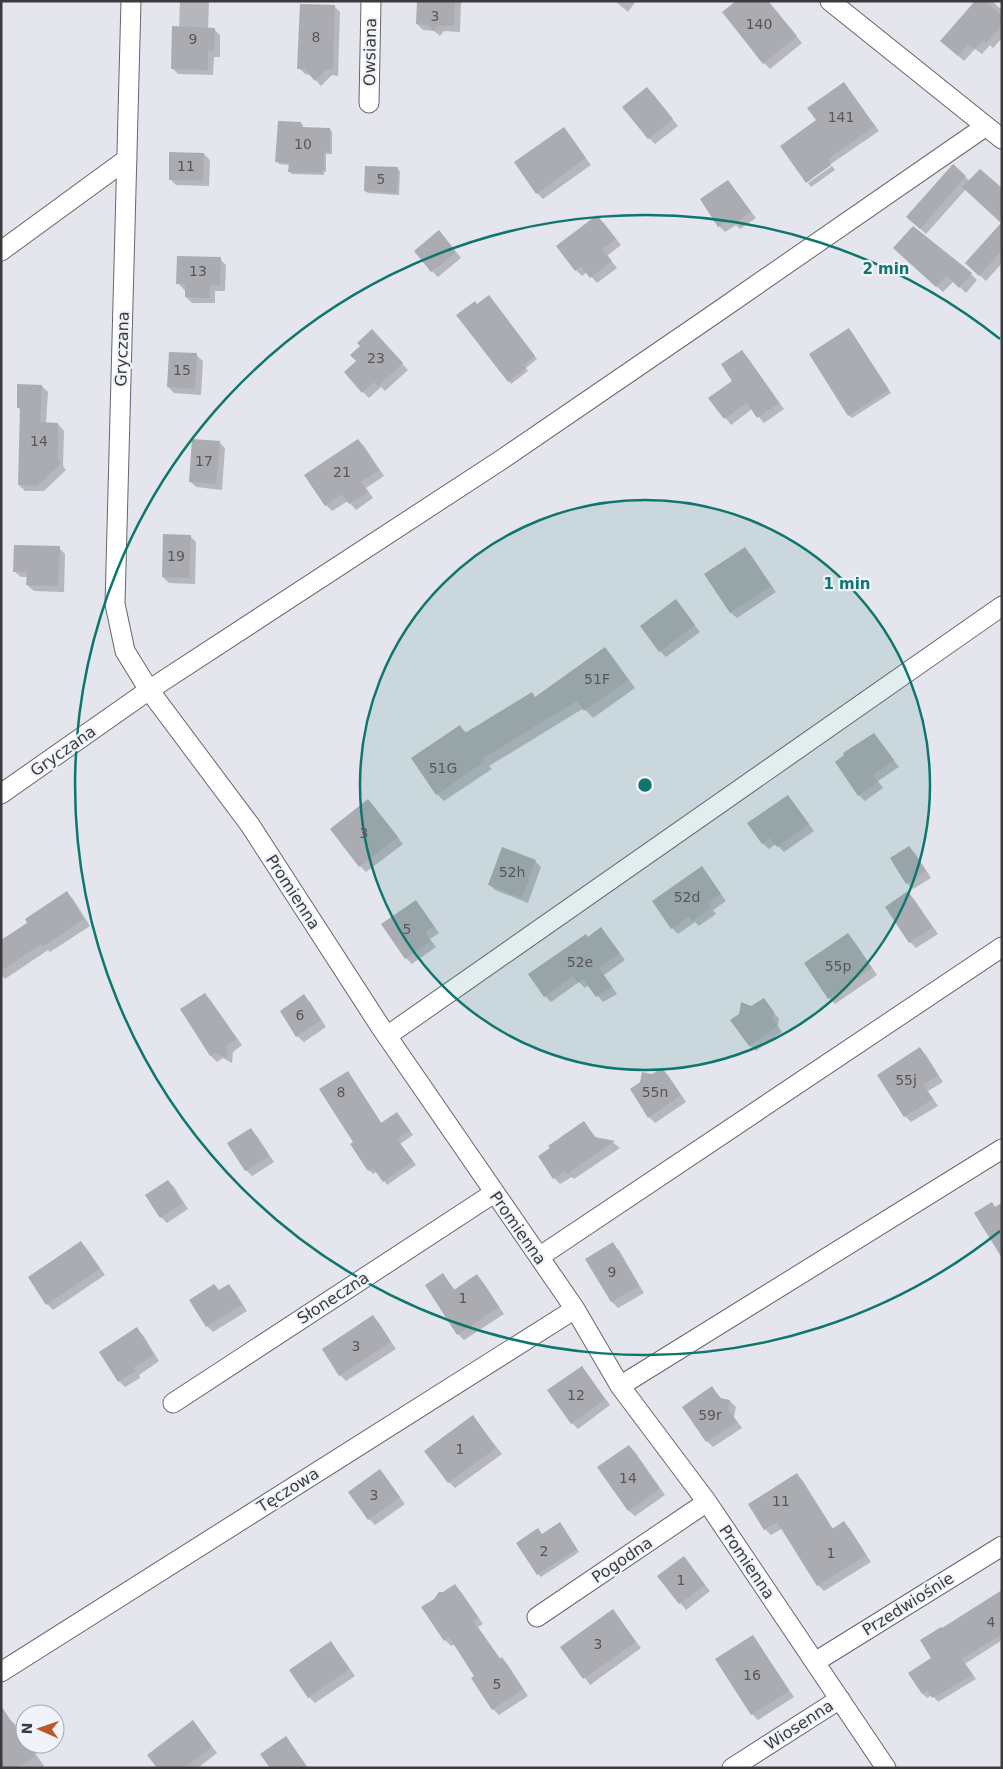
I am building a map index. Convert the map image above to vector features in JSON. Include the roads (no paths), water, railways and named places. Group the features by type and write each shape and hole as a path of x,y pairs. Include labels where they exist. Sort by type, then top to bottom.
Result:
{"street":[{"name":"Gryczana","path":"131,1 115,604 125,651 149,690"},
{"name":"Owsiana","path":"369,103 371,1"},
{"path":"830,1 1002,139"},
{"name":"Gryczana","path":"1,794 149,690 501,460 710,318 986,126"},
{"path":"1,252 127,159"},
{"path":"387,1036 1002,606"},
{"name":"Promienna","path":"149,690 250,825 387,1036 575,1309 620,1386 707,1502 886,1768"},
{"path":"539,1257 1002,946"},
{"path":"620,1386 1002,1149"},
{"name":"Słoneczna","path":"173,1403 494,1193"},
{"name":"Tęczowa","path":"1,1672 575,1309"},
{"name":"Pogodna","path":"537,1617 707,1502"},
{"name":"Przedwiośnie","path":"815,1662 1002,1546"},
{"name":"Wiosenna","path":"732,1768 840,1699"}]}
